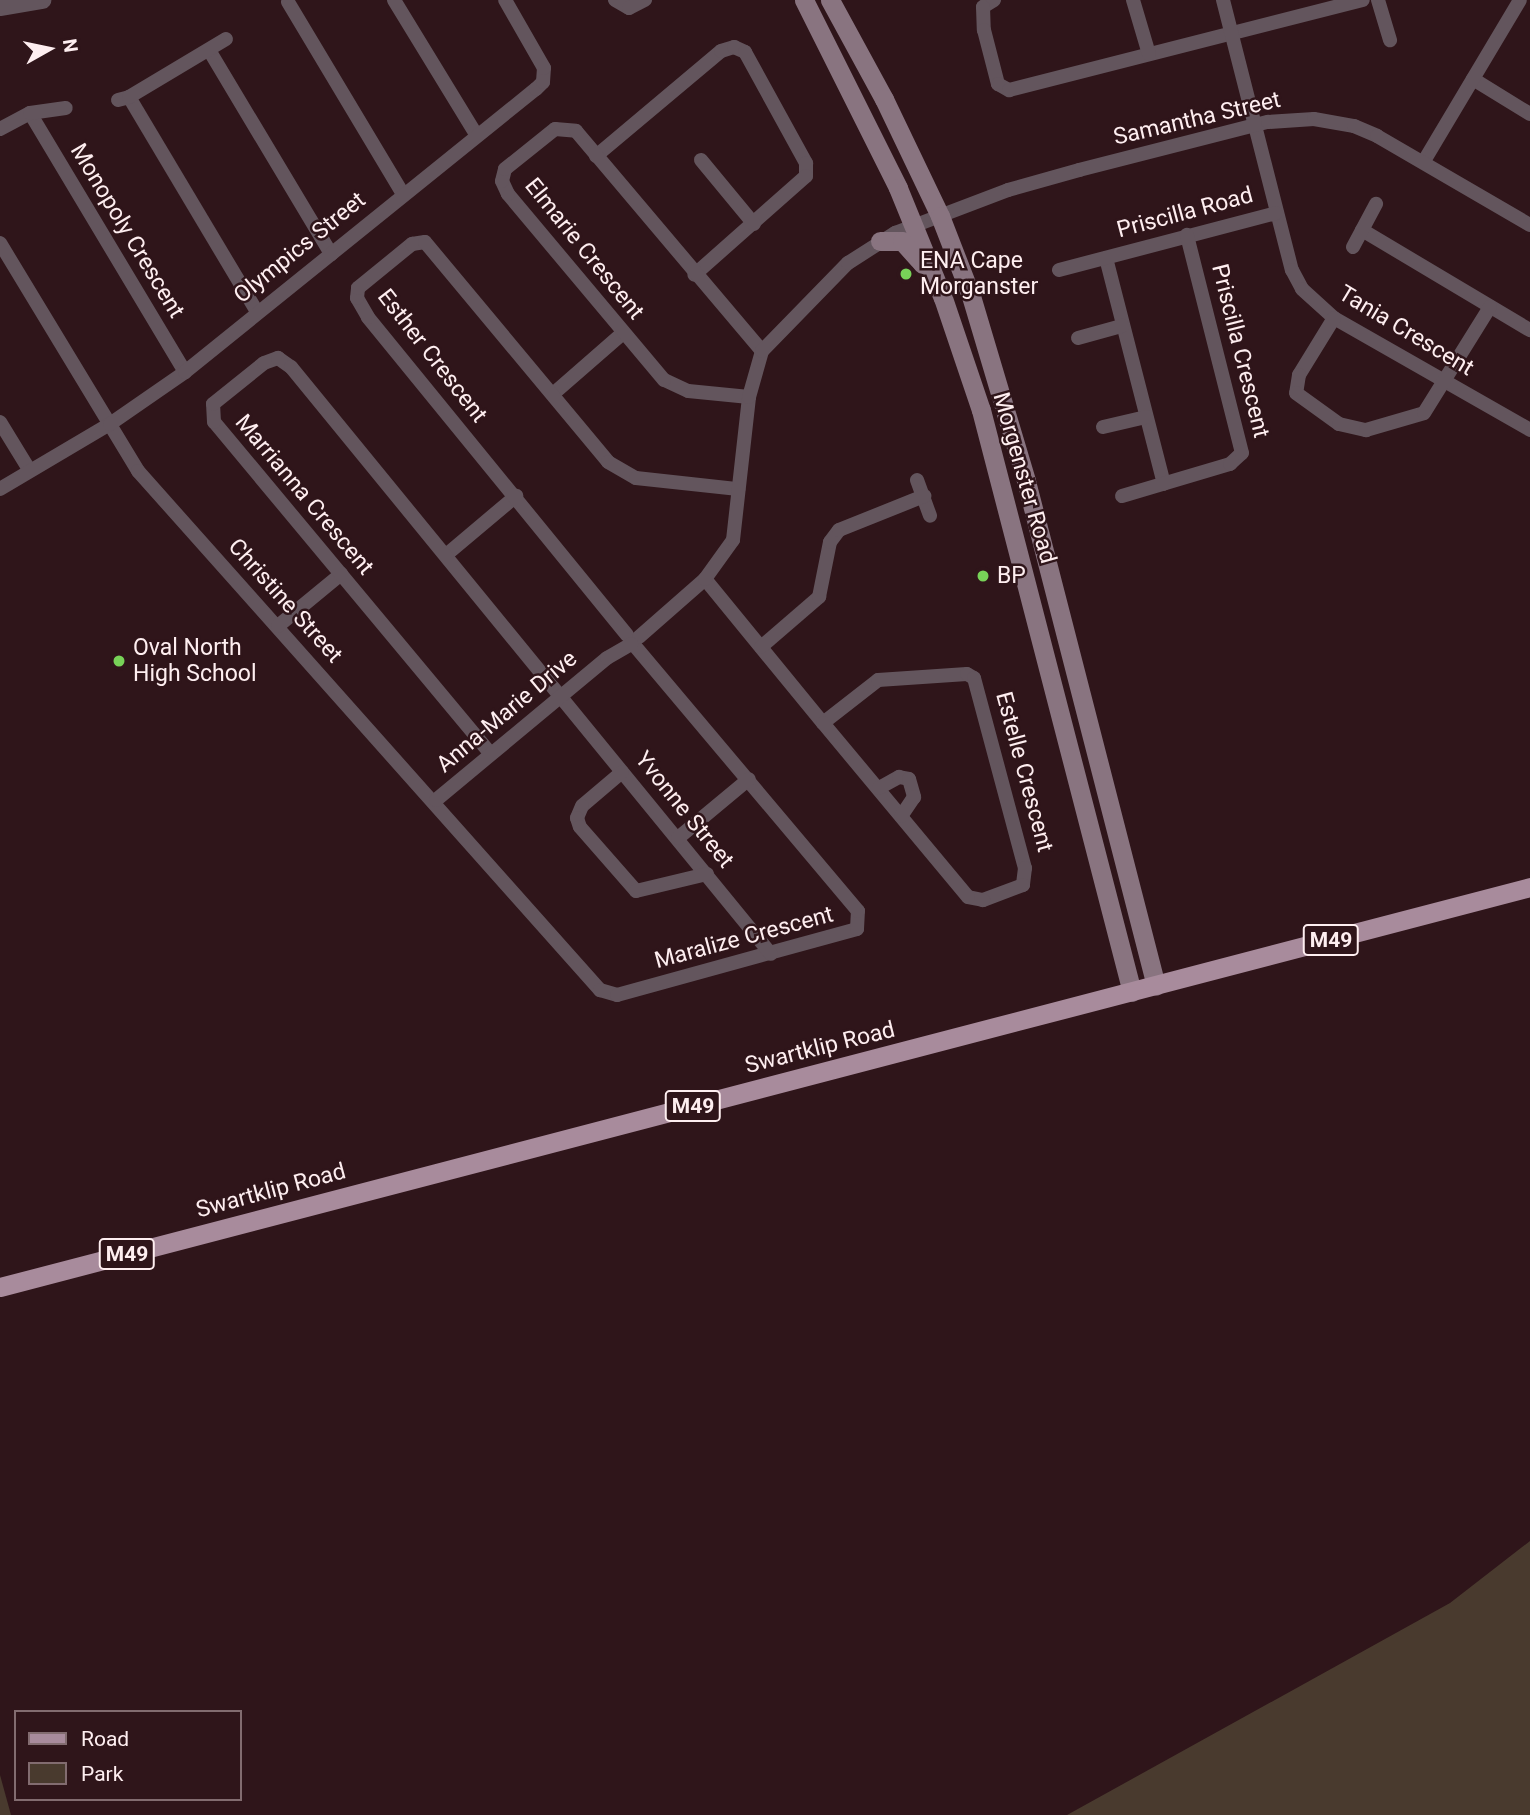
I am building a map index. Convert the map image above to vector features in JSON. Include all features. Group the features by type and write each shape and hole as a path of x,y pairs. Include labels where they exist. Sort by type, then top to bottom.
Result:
{"main road":[{"name":"Morgenster Road","path":"804,0 864,114 943,298 1014,528 1132,992"},
{"name":"Morgenster Road","path":"830,0 884,99 940,216 999,385 1156,986"},
{"path":"880,241 902,241 913,249 943,298"},
{"name":"Swartklip Road","path":"0,1287 1530,887"}],"street":[{"path":"0,6 42,0"},
{"path":"394,0 477,136"},
{"name":"Olympics Street","path":"0,489 110,424 185,372 536,89 545,76 541,61 505,0"},
{"path":"615,0 629,8 645,0"},
{"path":"994,0 983,7 981,15 998,84 1004,88 1018,89 1232,33 1310,6 1363,0"},
{"path":"1133,0 1149,54"},
{"name":"Tania Crescent","path":"1223,0 1276,213 1296,280 1334,318 1530,430"},
{"path":"1378,0 1390,40"},
{"path":"1424,161 1520,0"},
{"path":"286,4 403,194"},
{"path":"226,39 124,99 257,312"},
{"path":"597,156 721,51 741,49 806,163 802,183 694,275"},
{"path":"209,50 331,254"},
{"path":"1473,79 1530,114"},
{"path":"0,129 30,113 66,108"},
{"name":"Monopoly Crescent","path":"30,113 185,372"},
{"name":"Samantha Street","path":"913,226 1008,190 1256,125 1298,119 1341,123 1424,161 1530,225"},
{"name":"Elmarie Crescent","path":"749,397 671,385 623,333 502,181 505,169 559,128 576,131 694,275 762,351"},
{"path":"701,160 754,224"},
{"path":"1353,247 1376,204"},
{"name":"Priscilla Road","path":"1059,270 1276,213"},
{"name":"Anna-Marie Drive","path":"436,800 705,579 733,540 749,397 762,351 848,263 880,241 913,226"},
{"path":"1362,230 1530,330"},
{"name":"Priscilla Crescent","path":"1164,484 1230,464 1242,453 1187,235"},
{"name":"Esther Crescent","path":"633,637 368,317 357,298 358,288 412,244 425,242 608,462 624,473 738,489"},
{"path":"0,243 110,424"},
{"path":"1106,258 1164,484 1122,496"},
{"path":"1334,318 1295,387 1300,400 1339,424 1366,430 1413,419 1424,413 1446,382 1490,307"},
{"path":"1077,338 1122,326"},
{"path":"553,394 623,333"},
{"name":"Marrianna Crescent","path":"490,753 212,417 215,402 272,359 290,367 562,695"},
{"path":"1103,427 1146,417"},
{"path":"0,422 30,471"},
{"name":"Christine Street","path":"110,424 138,471 436,800"},
{"path":"917,480 930,516"},
{"path":"446,555 516,496"},
{"path":"761,647 819,597 830,542 839,530 924,496"},
{"path":"278,626 341,575"},
{"name":"Estelle Crescent","path":"705,579 824,723 879,788 968,897 983,900 1024,886 1025,868 974,678 967,674 878,680 824,723"},
{"name":"Maralize Crescent","path":"436,800 604,993 617,995 851,933 859,927 860,916 633,637"},
{"name":"Yvonne Street","path":"562,695 771,954"},
{"path":"622,772 582,806 577,818 580,827 636,891 707,874"},
{"path":"879,788 899,776 909,779 914,797 901,816"},
{"path":"678,838 749,779"}],"green space":[{"path":"1530,1541 1530,1815 1067,1815 1450,1603"},
{"path":"0,1775 11,1815 0,1815"}],"place":[{"name":"ENA Cape Morganster","path":"906,274"},
{"name":"BP","path":"983,576"},
{"name":"Oval North High School","path":"119,661"}]}
